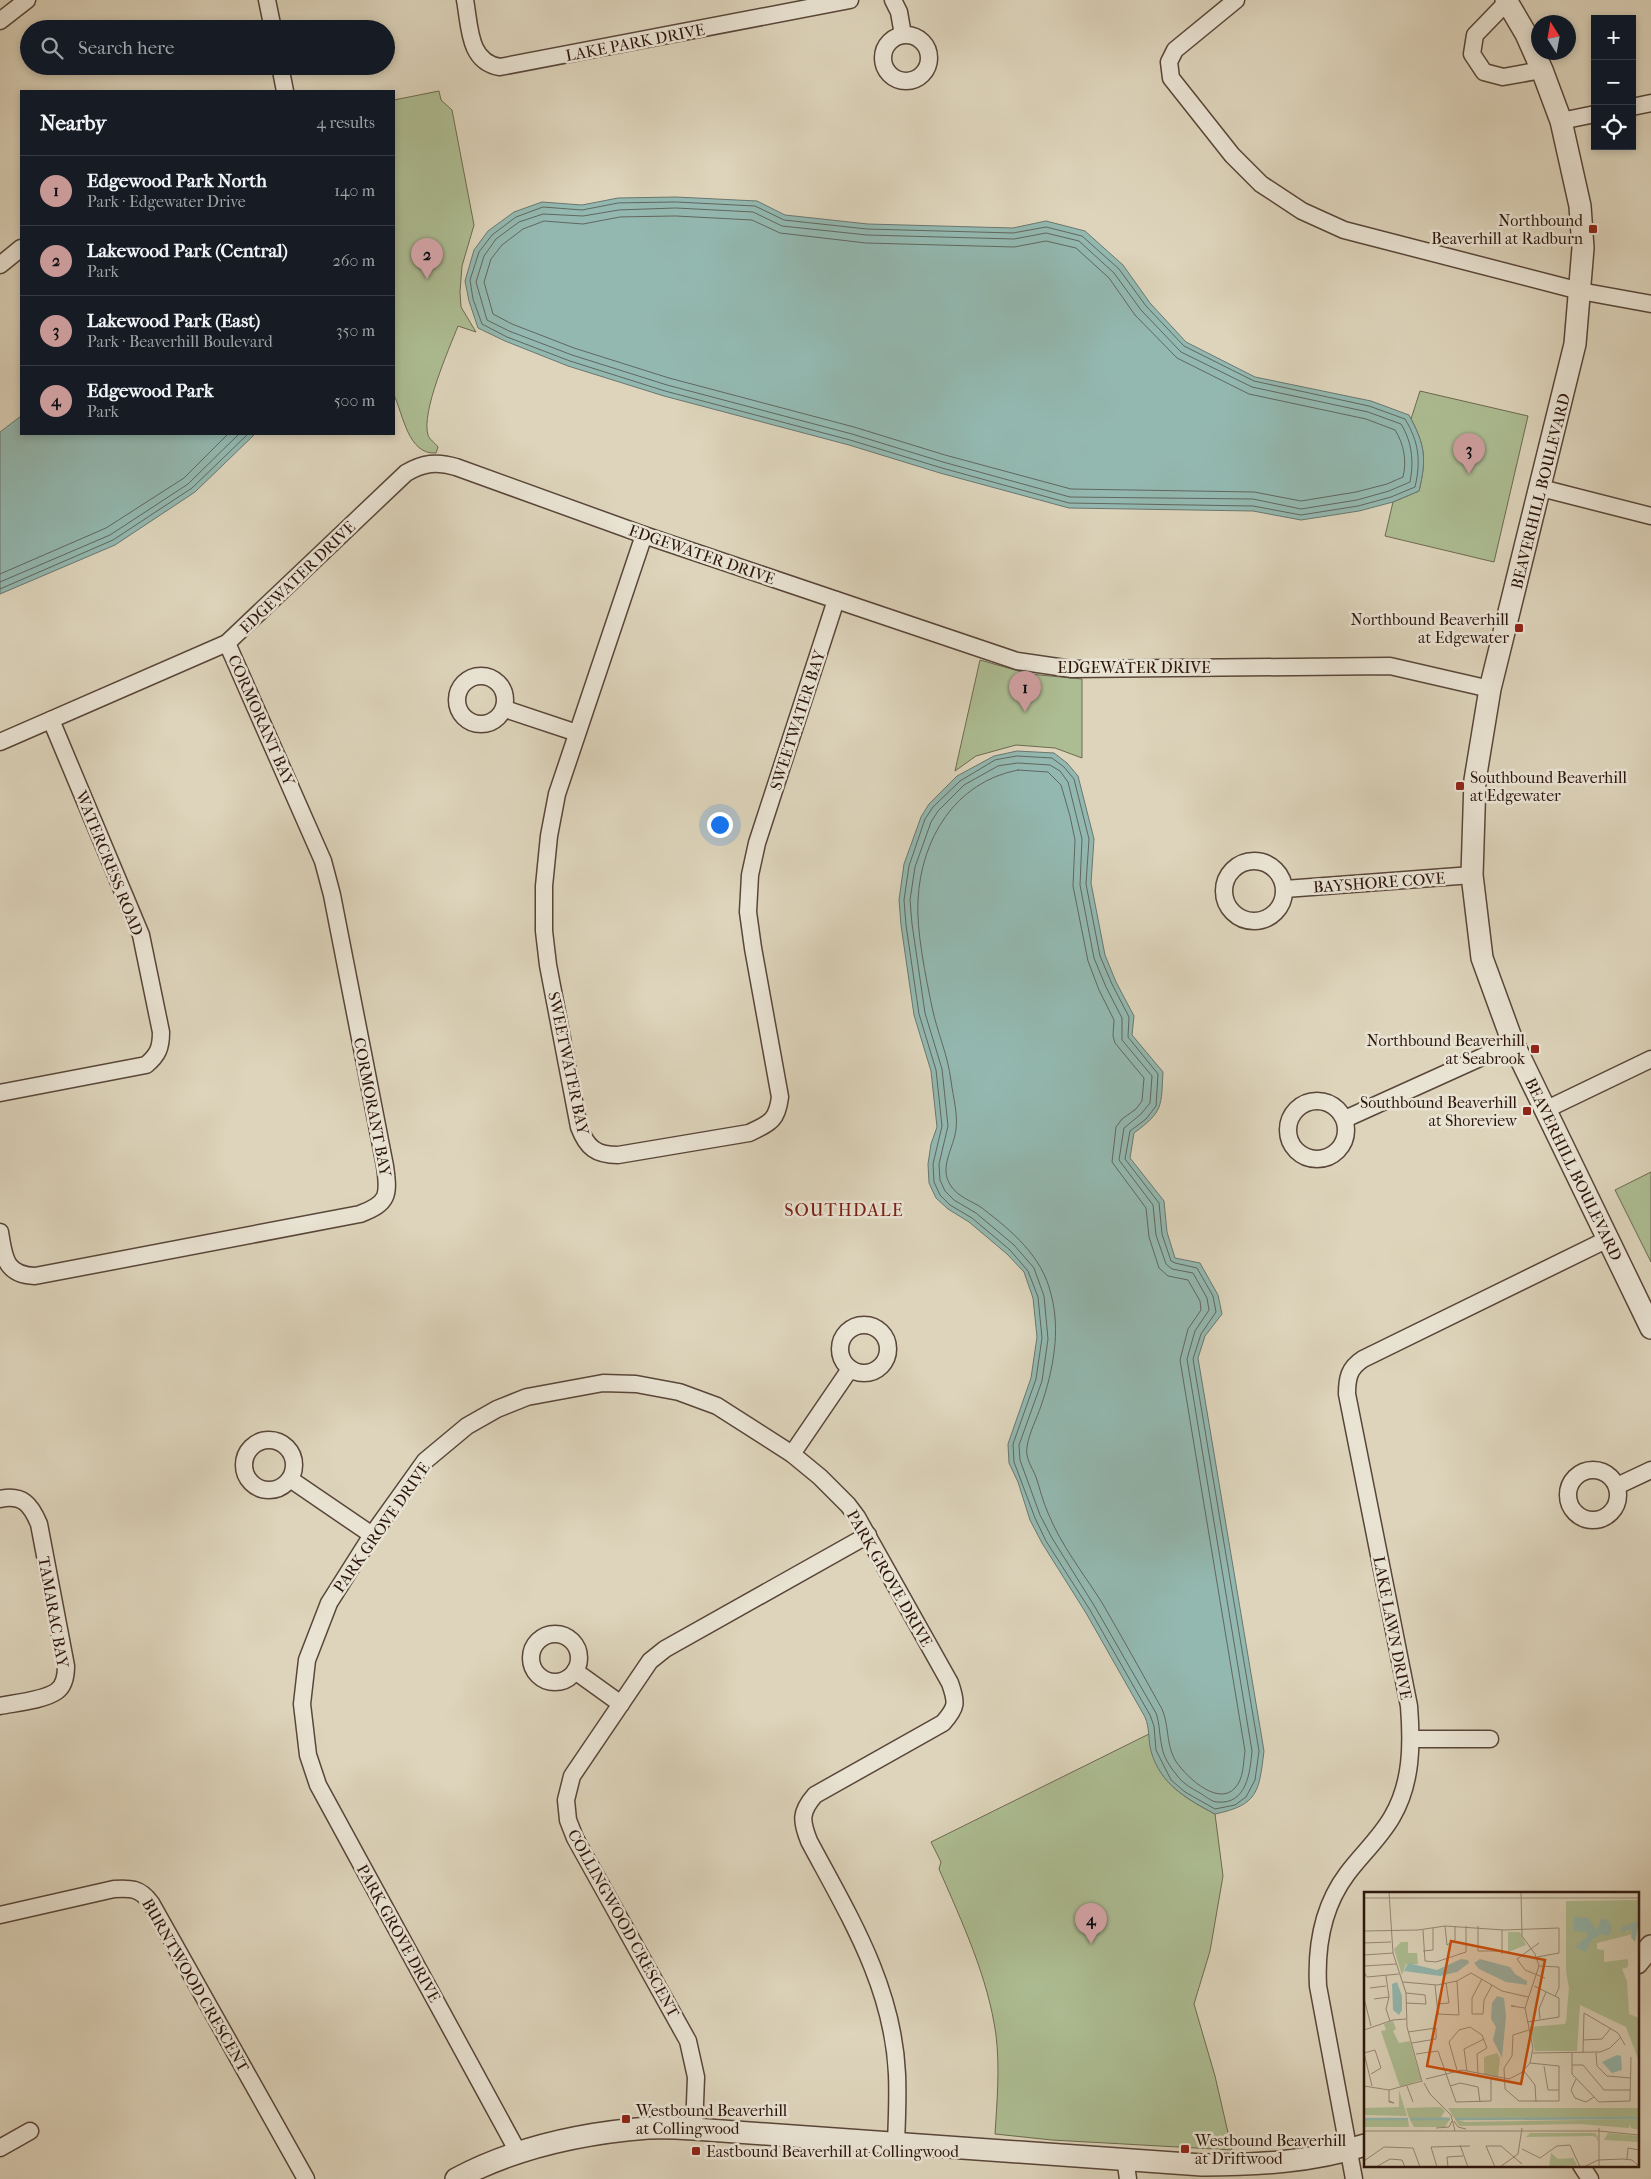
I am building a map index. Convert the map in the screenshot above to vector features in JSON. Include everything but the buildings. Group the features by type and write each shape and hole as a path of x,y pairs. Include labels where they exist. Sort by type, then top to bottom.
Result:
{"street":[{"path":"0,22 27,0"},
{"path":"267,0 271,20"},
{"name":"LAKE PARK DRIVE","path":"465,0 476,53 487,64 500,67 850,0"},
{"path":"893,0 899,12 903,35"},
{"path":"1236,0 1174,50 1169,62 1171,78 1232,155 1261,184 1302,210 1344,230 1580,291 1651,304"},
{"name":"BEAVERHILL BOULEVARD","path":"1542,70 1503,77 1484,72 1472,54 1475,35 1506,1 1526,34 1542,70 1561,121 1580,206 1582,248 1575,344 1490,689 1475,780 1472,875 1482,958 1514,1043 1651,1328"},
{"path":"282,75 285,90"},
{"path":"1636,106 1651,103"},
{"path":"1561,121 1591,115"},
{"path":"0,265 20,249"},
{"name":"EDGEWATER DRIVE","path":"0,742 227,643 406,473 416,467 443,463 644,535 1017,661 1072,669 1390,666 1490,689"},
{"path":"1541,488 1651,516"},
{"name":"SWEETWATER BAY","path":"644,535 557,794 549,836 544,886 544,932 583,1139 595,1151 606,1155 618,1156 749,1133 769,1124 778,1113 780,1097 752,948 748,912 750,875 757,843 836,600"},
{"name":"CORMORANT BAY","path":"0,1232 4,1256 8,1265 14,1271 24,1276 35,1276 360,1214 377,1208 385,1199 388,1188 384,1166 332,895 323,861 227,643"},
{"path":"505,709 577,733"},
{"name":"WATERCRESS ROAD","path":"0,1093 146,1065 157,1055 161,1045 161,1032 141,935 50,720"},
{"name":"BAYSHORE COVE","path":"1285,889 1472,875"},
{"path":"1345,1119 1514,1043"},
{"path":"1545,1110 1651,1059"},
{"name":"LAKE LAWN DRIVE","path":"1354,2179 1357,2148 1318,1986 1318,1954 1322,1926 1334,1896 1346,1876 1384,1828 1398,1804 1408,1776 1412,1739 1409,1706 1347,1394 1347,1378 1354,1365 1363,1359 1608,1239"},
{"path":"792,1454 850,1369"},
{"name":"PARK GROVE DRIVE","path":"518,2152 318,1785 308,1755 302,1704 307,1660 328,1603 372,1535 425,1461 467,1426 497,1408 527,1397 602,1383 636,1384 679,1392 718,1406 792,1454 820,1477 848,1505 868,1535 950,1683 956,1699 953,1711 943,1723 815,1795 805,1807 802,1824 809,1841 864,1942 879,1980 889,2016 895,2050 897,2074 896,2142"},
{"path":"1617,1486 1651,1470"},
{"path":"290,1479 372,1535"},
{"name":"TAMARAC BAY","path":"0,1499 21,1499 31,1507 39,1524 66,1666 65,1679 57,1691 42,1697 0,1706"},
{"name":"COLLINGWOOD CRESCENT","path":"694,2129 696,2077 688,2041 575,1838 568,1820 566,1800 572,1776 650,1661 665,1649 868,1535"},
{"path":"576,1672 621,1704"},
{"path":"1412,1739 1490,1739"},
{"name":"BURNTWOOD CRESCENT","path":"0,1915 114,1889 129,1888 144,1893 306,2179"},
{"path":"1638,1962 1651,1946"},
{"path":"456,2179 518,2152 597,2134 650,2128 694,2129 896,2142 1202,2165 1256,2165 1298,2160 1357,2148"},
{"path":"0,2148 30,2131"},
{"path":"1125,2158 1128,2179"},
{"path":"1582,2166 1590,2179"}],"green space":[{"path":"439,91 441,100 452,110 474,225 462,266 460,292 461,307 476,332 458,326 437,380 428,412 427,425 428,435 438,447 436,453 427,452 413,441 395,398 395,100"},
{"path":"1420,391 1528,416 1494,562 1385,536 1393,502 1419,491 1424,462 1420,438 1411,419"},
{"path":"980,660 1029,674 1082,679 1082,758 1055,748 1016,745 976,756 955,771"},
{"path":"1651,1172 1651,1262 1615,1190"},
{"path":"1149,1734 1156,1763 1170,1784 1190,1800 1215,1814 1223,1876 1210,1951 1194,2004 1215,2076 1232,2150 1052,2140 995,2134 998,2060 992,2013 981,1971 939,1869 941,1862 931,1842"}],"water":[{"path":"676,197 757,201 785,215 868,224 1013,228 1046,221 1085,231 1123,265 1150,303 1186,342 1255,377 1371,401 1409,415 1423,452 1424,460 1419,491 1393,502 1359,511 1301,520 1253,511 1069,508 940,473 849,445 664,396 568,366 478,328 465,281 474,250 488,231 514,212 542,202 582,205 618,198"},
{"path":"20,417 20,435 254,435 195,492 115,545 0,594 0,432"},
{"path":"1017,751 1054,753 1067,763 1078,776 1094,839 1091,883 1105,955 1116,982 1134,1016 1132,1035 1163,1072 1159,1107 1151,1119 1134,1133 1130,1158 1164,1201 1167,1232 1175,1258 1200,1263 1218,1295 1222,1314 1205,1336 1198,1358 1264,1751 1258,1787 1254,1794 1240,1806 1215,1814 1176,1789 1161,1773 1155,1763 1145,1717 1086,1613 1042,1543 1030,1520 1018,1482 1009,1463 1008,1444 1031,1378 1037,1337 1033,1298 1024,1272 1007,1254 969,1222 948,1209 936,1198 929,1183 928,1164 931,1144 937,1127 931,1071 914,1015 901,925 899,900 904,864 921,817 929,804 957,776 994,756"}],"place":[{"name":"Northbound Beaverhill at Radburn","path":"1593,229"},
{"name":"Lakewood Park (Central)","path":"427,279"},
{"name":"Lakewood Park (East)","path":"1469,474"},
{"name":"Northbound Beaverhill at Edgewater","path":"1519,628"},
{"name":"Edgewood Park North","path":"1025,712"},
{"name":"Southbound Beaverhill at Edgewater","path":"1460,786"},
{"name":"Northbound Beaverhill at Seabrook","path":"1535,1049"},
{"name":"Southbound Beaverhill at Shoreview","path":"1527,1111"},
{"name":"Edgewood Park","path":"1091,1944"},
{"name":"Westbound Beaverhill at Collingwood","path":"626,2119"},
{"name":"Westbound Beaverhill at Driftwood","path":"1185,2149"},
{"name":"Eastbound Beaverhill at Collingwood","path":"696,2151"}],"district":[{"name":"SOUTHDALE","path":"844,1210"}]}
